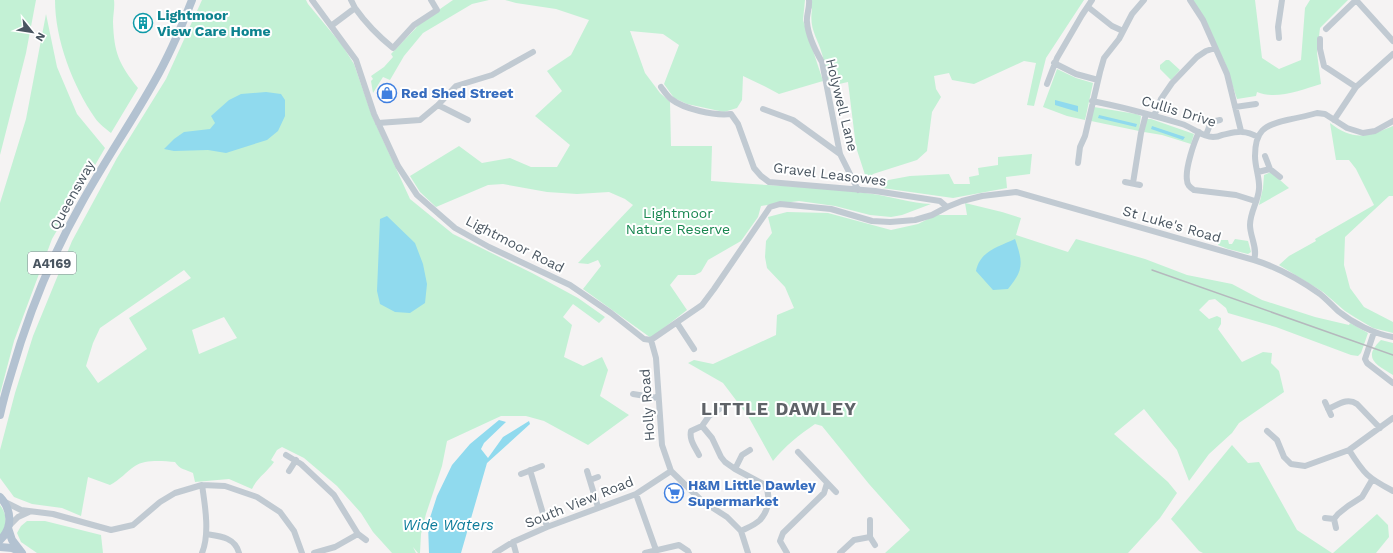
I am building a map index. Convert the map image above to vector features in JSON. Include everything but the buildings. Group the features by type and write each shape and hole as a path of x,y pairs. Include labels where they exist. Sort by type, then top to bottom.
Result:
{"main road":[{"name":"Queensway","path":"0,415 18,351 44,281 63,237 108,157 155,81 181,28 192,0"},
{"path":"1,498 8,509 10,517 9,527 12,540 21,552"},
{"path":"0,540 9,527"},
{"path":"0,547 12,548 21,552"}],"street":[{"name":"Lightmoor Road","path":"312,0 356,60 378,123 398,166 417,195 455,228 489,247 570,285 611,313 644,339 650,340"},
{"path":"351,0 366,24 393,48"},
{"path":"389,53 414,25 437,10 431,0"},
{"name":"Holywell Lane","path":"809,0 810,7 807,22 814,49 822,62 840,154 858,190"},
{"path":"1047,84 1054,64 1092,0"},
{"path":"1078,163 1080,146 1085,136 1092,102 1104,58 1119,39 1132,14 1144,0"},
{"path":"1190,0 1203,20 1227,74 1241,131 1258,137"},
{"path":"1279,38 1278,27 1282,0"},
{"path":"1326,29 1356,0 1393,41"},
{"path":"1088,7 1112,26 1123,31"},
{"path":"332,26 355,8"},
{"path":"1320,40 1320,50 1324,66 1356,87"},
{"path":"1154,116 1161,99 1178,77 1197,57 1206,51 1215,48"},
{"path":"378,123 420,120 438,105 456,86 492,75 533,52"},
{"path":"1334,120 1356,87 1393,54"},
{"path":"1054,64 1076,74 1098,80"},
{"name":"Gravel Leasowes","path":"661,87 670,98 682,106 720,115 730,114 738,124 754,168 769,182 858,190 940,201 947,207"},
{"name":"Cullis Drive","path":"1092,102 1131,109 1184,125 1213,137 1241,131"},
{"path":"1235,108 1256,104"},
{"path":"438,105 468,120"},
{"path":"763,109 793,120 840,154"},
{"path":"1133,183 1141,133 1146,114"},
{"path":"1254,260 1256,255 1250,229 1250,219 1259,191 1258,172 1255,157 1258,137 1269,124 1325,114 1347,128 1368,133 1375,131 1393,121"},
{"path":"1206,135 1212,122 1220,120"},
{"path":"1199,132 1194,141 1187,172 1186,180 1188,186 1194,190 1236,195 1256,202"},
{"path":"1080,154 1087,155"},
{"path":"1265,156 1270,169 1280,177"},
{"path":"1258,172 1270,169"},
{"path":"1125,182 1140,185"},
{"name":"St Luke's Road","path":"650,340 702,305 770,207 780,204 831,209 872,221 890,222 915,220 962,201 982,196 1016,192 1254,260 1275,268 1321,295 1352,321 1374,332 1393,337"},
{"path":"677,323 694,348"},
{"path":"1374,332 1366,354 1366,359 1368,363 1393,383"},
{"name":"Holly Road","path":"650,340 656,358 662,445 671,472 702,501 727,517 741,531 748,553"},
{"path":"633,394 658,398"},
{"path":"1328,409 1347,400 1353,401 1380,428"},
{"path":"1325,402 1331,415"},
{"path":"699,455 691,441 691,431 702,426 709,416 721,408"},
{"path":"1267,431 1277,440 1284,457 1291,464 1305,466 1349,450 1393,418"},
{"path":"702,426 712,438 721,457 735,469 765,485 768,496 766,507 760,520 741,531"},
{"path":"735,469 742,455 750,450"},
{"path":"1349,450 1360,469 1372,480 1393,492"},
{"path":"798,452 836,492"},
{"path":"286,455 296,460 310,471 334,495 358,534 366,540"},
{"path":"289,471 296,460"},
{"path":"521,474 542,466"},
{"path":"530,470 547,527"},
{"path":"587,471 598,507"},
{"name":"South View Road","path":"495,553 513,542 547,527 636,494 671,472"},
{"path":"590,480 598,477"},
{"path":"1334,519 1348,506 1362,497 1372,480"},
{"path":"787,553 780,541 783,533 824,493 827,483"},
{"path":"202,485 205,504 206,534 205,546 202,553"},
{"path":"1,498 21,510 53,514 112,530 133,525 165,499 175,493 202,485 225,486 257,497 280,512 294,531 302,553"},
{"path":"636,494 656,550"},
{"path":"9,527 22,514 35,512"},
{"path":"1325,518 1334,519"},
{"path":"1334,519 1336,528"},
{"path":"870,520 870,537 875,546"},
{"path":"206,534 222,536 232,541 239,553"},
{"path":"314,553 335,547 358,534"},
{"path":"840,553 854,540 870,537"},
{"path":"513,542 516,553"},
{"path":"645,553 679,545 689,553"}],"green space":[{"path":"0,0 36,0 26,53 0,155"},
{"path":"55,0 114,0 113,22 116,50 126,72 138,88 111,133 95,118 79,92 67,62 58,31"},
{"path":"202,0 306,0 342,45 354,64 372,116 410,199 453,234 532,273 578,298 605,317 599,323 573,304 563,317 572,325 564,357 583,366 602,357 608,370 600,396 629,415 588,445 544,421 526,416 501,416 447,441 442,466 421,534 420,553 418,553 413,547 416,553 392,553 373,532 361,513 337,486 304,458 282,447 277,450 271,460 274,462 252,489 229,479 195,482 193,473 181,468 175,462 154,461 139,464 110,485 88,477 81,516 62,508 32,504 14,497 0,478 0,450 15,393 33,336 72,241 117,158 166,79","holes":["184,270 191,278 129,318 147,349 98,383 86,366 93,343 100,328","224,317 237,338 199,354 192,330"]},
{"path":"453,0 489,0 472,4 423,33 404,56 390,80 383,77 373,93 371,81 373,79 371,76 384,67 393,57 391,54 418,24 440,11 440,9"},
{"name":"Lightmoor Nature Reserve","path":"505,0 805,0 803,20 823,81 779,94 743,76 742,100 737,108 724,112 687,104 674,98 664,84 679,45 663,34 630,31 645,73 660,93 670,102 671,146 712,146 711,181 853,191 931,204 902,215 891,217 870,215 835,206 799,201 761,206 758,217 741,241 708,260 701,272 695,275 678,275 670,285 687,310 651,338 583,289 601,266 598,260 588,264 578,263 633,205 625,199 609,192 577,194 547,192 503,184 488,185 436,207 420,192 410,176 459,146 482,163 510,158 531,167 557,167 570,145 535,116 562,91 547,71 571,55 589,20 556,9"},
{"path":"809,0 1084,0 1046,58 1034,106 1027,105 1036,63 1024,61 974,84 952,80 949,73 934,76 936,89 941,97 932,112 927,151 917,160 873,174 867,181 856,147 848,82 830,86 822,54 813,28 811,16 812,9 810,7"},
{"path":"1192,0 1255,0 1262,58 1279,69 1301,60 1305,8 1310,0 1348,0 1320,28 1317,53 1321,84 1280,95 1257,92 1256,96 1237,99 1225,63"},
{"path":"46,14 57,67 77,114 105,148 52,239 14,341 0,394 0,203 26,119"},
{"path":"1166,60 1169,60 1180,70 1171,80 1160,69 1160,65"},
{"path":"1057,69 1076,78 1093,83 1085,120 1067,116 1043,107"},
{"path":"1094,107 1141,116 1139,131 1091,121"},
{"path":"1146,119 1151,119 1194,134 1191,144 1162,135 1144,132"},
{"path":"1330,123 1338,129 1353,135 1368,135 1393,126 1393,196 1389,196 1345,237 1344,265 1350,288 1364,307 1393,322 1393,333 1373,328 1356,318 1345,311 1323,292 1279,265 1289,256 1316,241 1315,239 1374,205 1356,169 1349,160 1336,160"},
{"path":"1032,154 1030,174 1006,177 1007,188 953,198 882,188 880,184 883,181 910,176 949,174 954,184 970,184 969,177 979,175 978,168 998,165 998,157"},
{"path":"1271,172 1289,188 1259,205 1264,175"},
{"path":"965,203 1021,218 1016,235 1068,252 1076,239 1145,259 1187,275 1232,284 1262,300 1315,317 1349,325 1350,323 1368,333 1361,353 1358,356 1351,355 1276,327 1228,313 1226,308 1215,299 1209,300 1199,310 1209,319 1217,316 1221,318 1221,324 1218,329 1242,362 1263,352 1272,353 1271,363 1279,371 1284,392 1239,423 1232,433 1209,454 1189,481 1177,450 1144,409 1114,434 1168,482 1177,493 1160,518 1128,553 885,553 910,530 869,484 822,426 815,424 809,428 787,446 773,461 748,416 723,383 688,363 694,360 713,364 776,335 777,315 794,308 785,287 767,268 765,257 766,241 772,233 768,217 787,212 828,213 891,230 918,224 936,215 967,215"},
{"path":"1235,239 1248,241 1251,252 1248,254 1218,245 1218,240 1228,240 1229,244 1232,244"},
{"path":"1381,340 1393,343 1393,375 1381,368 1372,356 1375,346"},
{"path":"1232,445 1248,463 1259,462 1297,530 1332,553 1203,553 1199,551 1171,519"},
{"path":"0,505 3,509 6,521 0,537"},
{"path":"1377,514 1388,525 1389,537 1376,553 1333,553"},
{"path":"27,521 45,521 101,535 103,553 37,553 21,542 17,533 21,526"}],"water":[{"path":"266,92 281,94 285,100 285,116 278,131 267,140 226,153 208,150 174,151 164,149 184,132 210,129 215,123 211,116 229,100 241,94"},
{"path":"1055,100 1078,106 1078,112 1055,105"},
{"path":"1099,115 1137,124 1136,127 1098,118"},
{"path":"1152,126 1185,137 1183,140 1151,129"},
{"path":"387,216 415,243 423,264 427,284 425,303 410,313 395,312 380,304 377,291 380,219"},
{"path":"1015,239 1021,260 1017,276 1008,289 993,290 976,271 978,264 981,259 991,250"},
{"name":"Wide Waters","path":"499,420 506,422 484,443 481,449 488,458 503,437 529,421 530,424 487,463 461,553 429,553 428,524 437,496 452,465 470,444"}],"railway":[{"path":"1152,270 1393,355"}],"place":[{"name":"Lightmoor View Care Home","path":"143,23"},
{"name":"Red Shed Street","path":"387,93"},
{"name":"H&M Little Dawley Supermarket","path":"674,493"}],"district":[{"name":"LITTLE DAWLEY","path":"779,409"}]}
